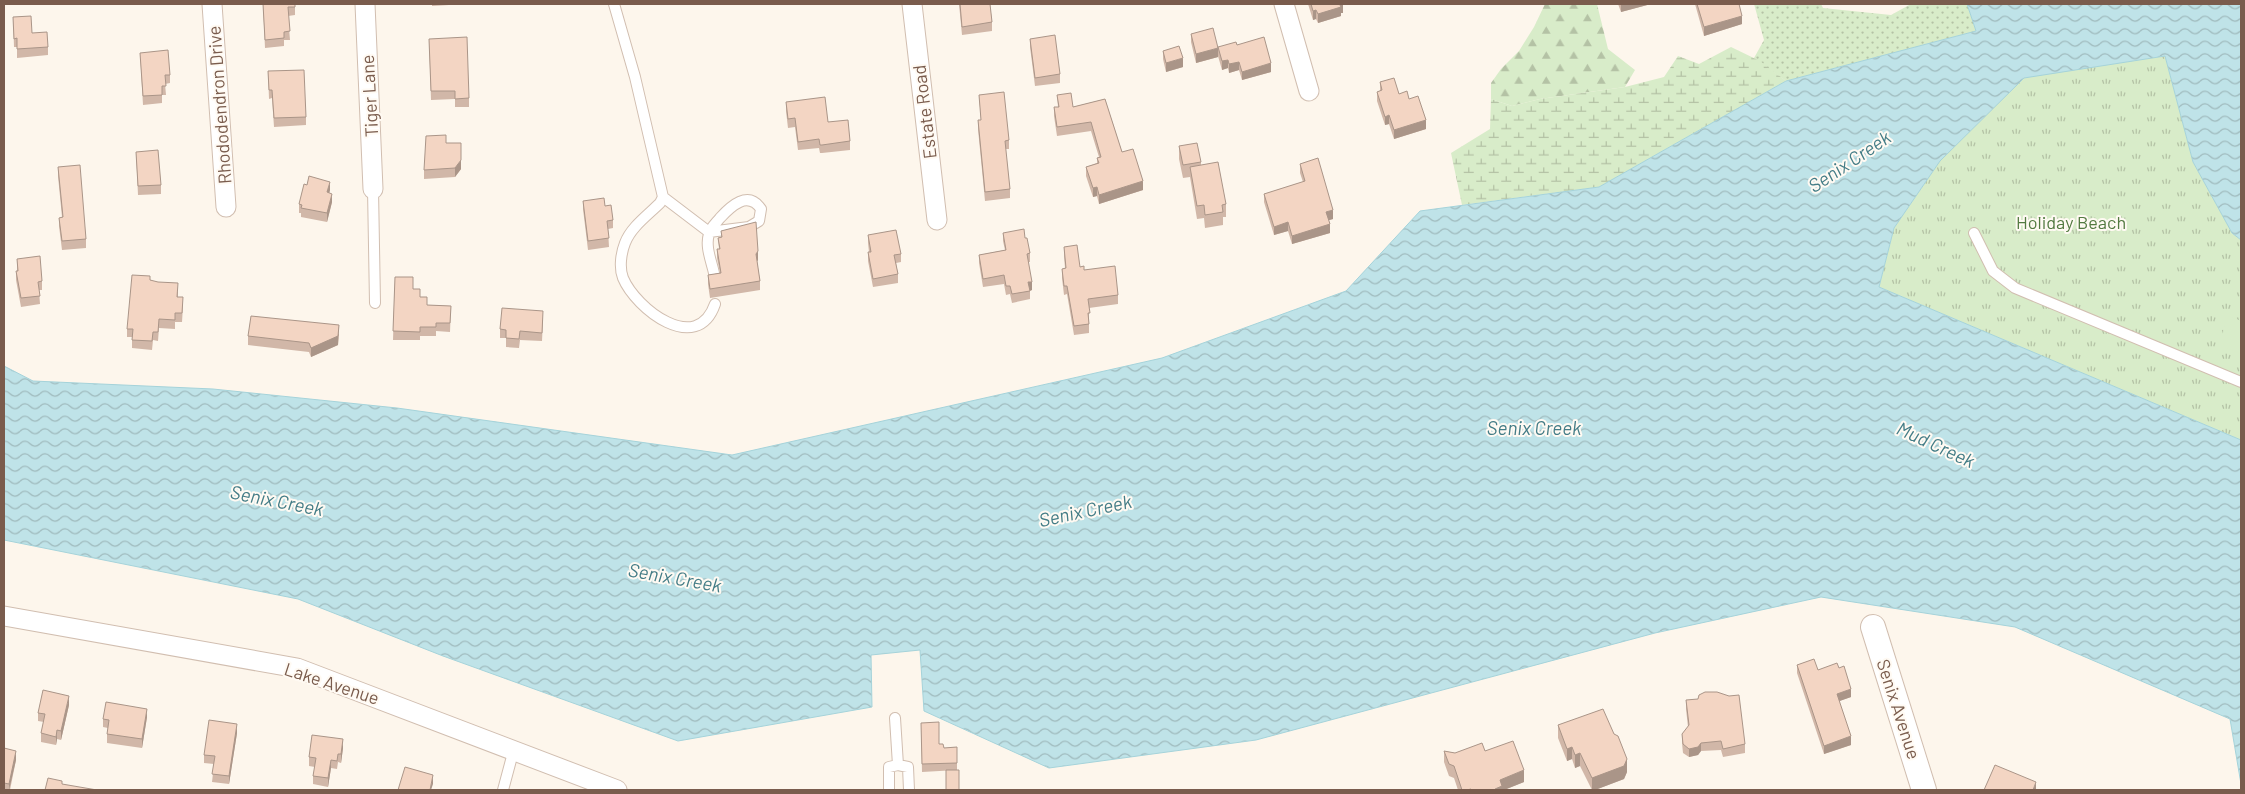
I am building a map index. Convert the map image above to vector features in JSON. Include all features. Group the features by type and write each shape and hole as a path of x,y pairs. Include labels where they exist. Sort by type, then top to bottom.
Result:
{"street":[{"name":"Rhododendron Drive","path":"212,4 226,207"},
{"name":"Tiger Lane","path":"365,4 373,189"},
{"name":"Estate Road","path":"912,4 937,220"},
{"path":"1284,4 1309,91"},
{"name":"Lake Avenue","path":"4,616 297,668 514,749 617,790"},
{"name":"Senix Avenue","path":"1873,627 1924,790"}],"lane":[{"path":"614,4 635,78 663,198 709,232 754,225 759,221 761,209 753,201 740,200 730,207 709,232 707,243 714,272"},
{"path":"373,189 375,303"},
{"path":"663,198 630,234 624,244 621,268 623,278 646,308 665,323 688,327 706,320 715,304"},
{"path":"1974,233 1993,271 2015,288 2241,382"},
{"path":"895,718 898,765"},
{"path":"503,790 514,749"},
{"path":"889,790 889,767 898,765 908,767 909,790"}],"green space":[{"path":"1545,4 1597,4 1608,49 1635,70 1625,87 1540,99 1512,106 1491,99 1491,83 1501,69 1519,51 1534,27"},
{"path":"1754,4 1821,4 1823,8 1891,15 1911,4 1967,4 1976,31 1786,81 1754,58 1764,40"},
{"path":"1731,47 1760,61 1786,81 1599,187 1462,205 1451,153 1490,129 1491,99 1512,106 1540,99 1625,87 1664,77 1678,56 1699,64"},
{"name":"Holiday Beach","path":"2165,56 2193,162 2232,233 2241,240 2241,440 1879,287 1894,228 1940,161 2024,77"},
{"path":"2230,316 2241,321 2241,354 2224,347 2223,330"}],"water":[{"name":"Senix Creek","path":"1967,4 2241,4 2241,240 2232,233 2193,162 2165,56 2024,78 1940,161 1894,228 1879,287 2241,440 2241,784 2230,719 2015,627 1821,597 1655,633 1256,740 1049,768 924,711 920,650 871,655 872,707 678,741 443,656 298,599 4,540 4,366 33,381 213,389 397,408 732,455 1162,358 1346,291 1420,211 1599,187 1786,81 1976,31"}],"building":[{"path":"263,4 295,4 295,7 288,7 290,31 284,32 284,38 265,40"},
{"path":"960,4 990,4 992,22 962,27"},
{"path":"1311,4 1343,4 1340,5 1341,7 1318,14 1316,10 1313,11"},
{"path":"1697,4 1739,4 1742,16 1704,27"},
{"path":"31,16 32,33 47,32 48,47 17,49 17,38 14,39 13,17"},
{"path":"1213,28 1218,48 1196,54 1191,34"},
{"path":"1055,35 1060,74 1035,78 1030,39"},
{"path":"467,37 469,98 455,99 455,91 431,91 429,39"},
{"path":"1264,37 1271,63 1242,72 1239,62 1229,64 1228,60 1222,61 1218,47 1236,42 1237,45"},
{"path":"1179,46 1183,58 1166,63 1163,51"},
{"path":"168,50 170,75 165,75 166,86 162,86 162,95 143,96 140,53"},
{"path":"304,70 306,117 274,118 272,90 269,90 268,71"},
{"path":"1394,78 1399,94 1407,91 1409,99 1418,96 1426,120 1394,130 1389,115 1385,117 1377,92 1382,90 1380,82"},
{"path":"1004,92 1009,140 1005,141 1010,189 985,192 978,120 981,120 979,95"},
{"path":"1071,93 1073,107 1105,99 1122,152 1133,149 1143,181 1099,195 1097,187 1093,188 1086,167 1099,163 1097,158 1101,157 1091,122 1057,127 1054,107 1059,107 1057,95"},
{"path":"825,97 828,122 848,120 850,141 822,145 820,145 819,139 798,142 795,118 788,119 786,102"},
{"path":"446,135 446,143 461,143 461,160 455,168 424,170 426,136"},
{"path":"1197,143 1201,162 1183,165 1179,146"},
{"path":"158,150 161,185 138,186 136,152"},
{"path":"1318,158 1333,210 1326,212 1330,224 1292,236 1288,222 1274,227 1264,194 1305,181 1300,164"},
{"path":"1218,162 1226,204 1222,205 1223,212 1205,215 1204,205 1197,206 1190,167"},
{"path":"80,165 86,239 62,241 59,218 63,217 58,167"},
{"path":"309,176 330,182 327,192 332,194 327,213 301,208 302,205 299,204 304,184 307,185"},
{"path":"604,198 605,206 611,205 613,220 607,221 609,238 588,241 583,201"},
{"path":"756,222 758,251 756,254 760,281 710,289 708,275 721,273 717,249 720,249 718,238 722,237 721,231"},
{"path":"1024,229 1030,253 1027,254 1032,282 1028,282 1030,291 1012,294 1010,286 1006,286 1004,275 983,279 979,255 1006,250 1003,233"},
{"path":"896,230 901,254 894,255 898,274 873,279 868,252 871,252 868,235"},
{"path":"1077,245 1080,267 1084,266 1084,270 1115,266 1118,295 1088,299 1089,324 1074,326 1067,286 1064,286 1062,269 1066,268 1064,247"},
{"path":"40,256 42,281 38,282 40,296 21,298 16,271 18,271 17,259"},
{"path":"132,275 150,276 150,280 158,282 178,283 177,297 183,297 182,313 175,313 175,320 159,319 158,332 153,332 152,341 132,340 133,329 127,329"},
{"path":"395,277 413,277 413,289 420,289 420,297 427,297 427,305 451,306 450,323 436,323 436,327 420,327 420,332 393,331"},
{"path":"502,308 543,311 542,333 520,331 519,339 506,338 506,330 500,329"},
{"path":"251,316 339,325 338,336 311,348 309,343 248,336"},
{"path":"1814,659 1818,670 1837,663 1839,668 1844,666 1851,689 1837,694 1851,736 1824,746 1797,665"},
{"path":"43,690 69,696 61,731 57,730 56,737 41,733 45,714 38,713"},
{"path":"1705,692 1717,692 1729,696 1739,695 1745,744 1723,749 1721,741 1701,743 1698,747 1689,749 1683,744 1682,734 1689,725 1686,700 1698,699 1699,695"},
{"path":"106,702 147,709 142,739 107,734 109,720 103,719"},
{"path":"1603,709 1614,734 1618,736 1627,759 1624,766 1592,778 1580,753 1575,755 1572,747 1567,749 1558,725"},
{"path":"209,720 237,724 229,776 212,774 215,756 204,755"},
{"path":"939,722 939,744 943,744 944,748 957,747 957,763 922,764 921,723"},
{"path":"312,735 343,739 341,754 338,754 337,761 331,760 328,778 313,776 316,758 309,757"},
{"path":"1513,741 1524,770 1500,780 1502,786 1496,790 1462,790 1454,766 1449,764 1444,751 1455,753 1482,743 1485,751"},
{"path":"4,748 16,751 9,784 4,783"},
{"path":"1995,765 2036,782 2033,790 1984,790"},
{"path":"405,767 433,775 430,790 398,790"},
{"path":"946,770 959,770 959,790 946,790"},
{"path":"48,778 62,781 62,784 97,790 45,790"}],"water label":[{"name":"Mud Creek","path":"1936,444"}]}
